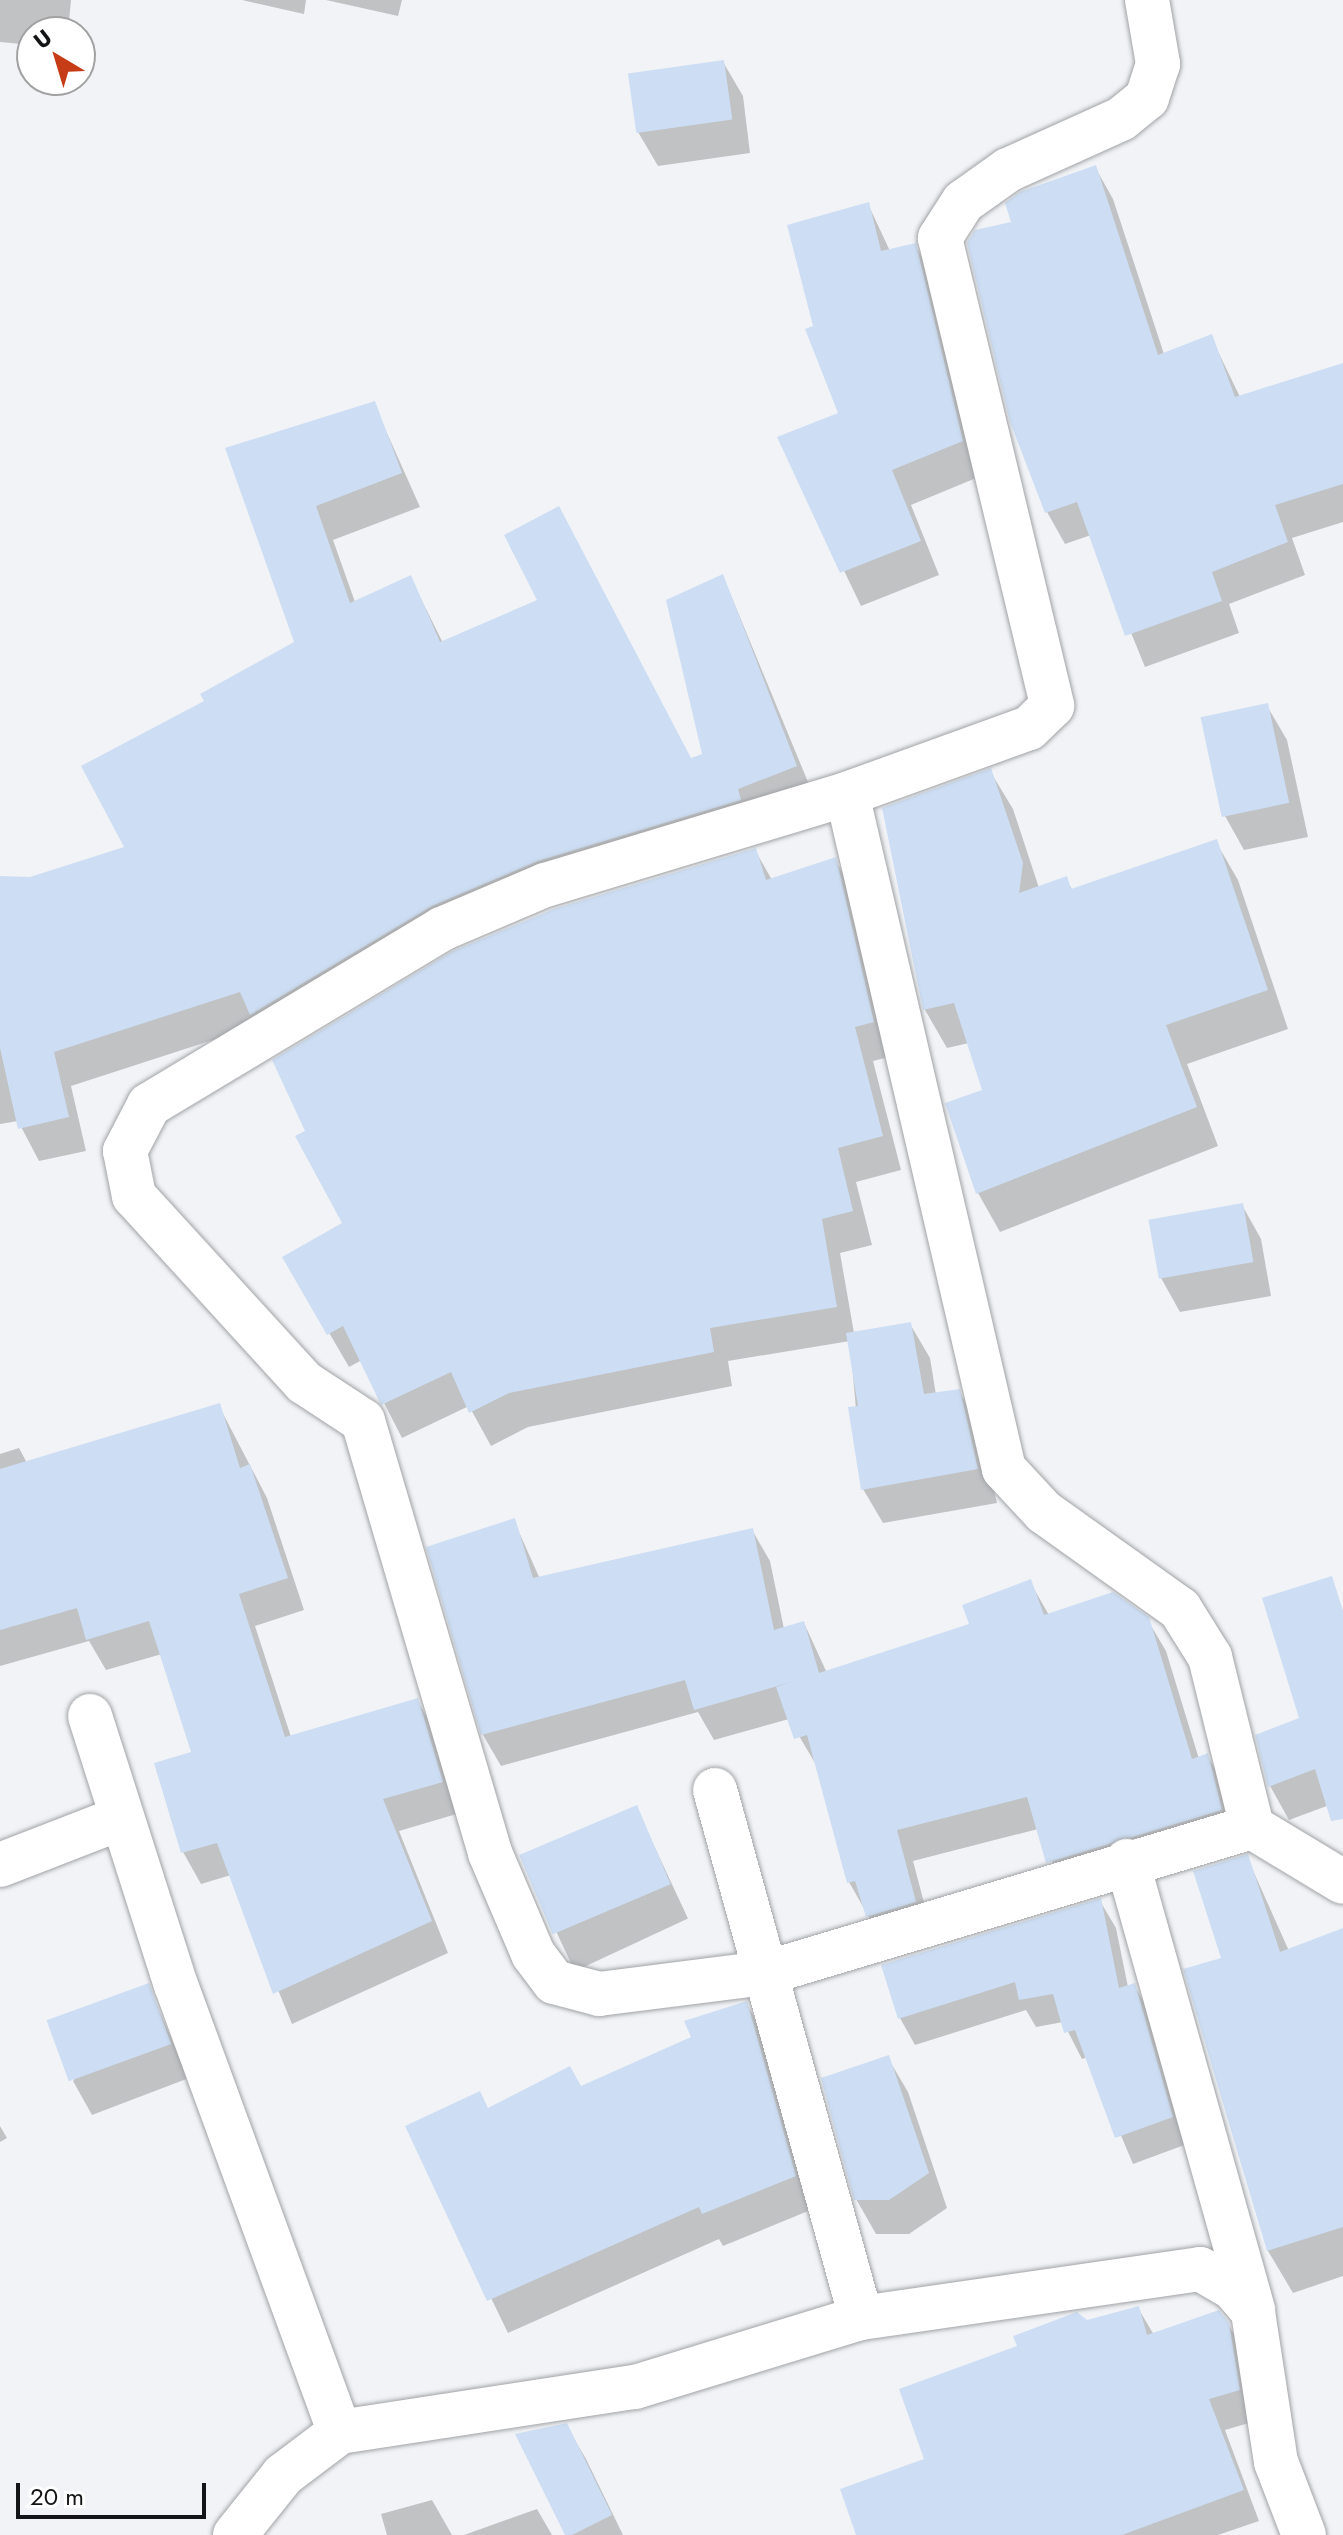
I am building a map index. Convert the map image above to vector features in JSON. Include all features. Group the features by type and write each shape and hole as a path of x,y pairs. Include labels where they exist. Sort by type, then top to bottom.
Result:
{"street":[{"path":"1147,0 1158,64 1147,98 1121,119 1008,170 963,202 940,238 1052,706 1029,728 847,794 545,885 442,929 167,1091 135,1123 125,1151 127,1179 145,1210 305,1383 363,1421 490,1853 540,1963 554,1982 599,1994 766,1973 1127,1861 1252,1827"},
{"path":"847,794 995,1447 1004,1469 1044,1512 1180,1609 1210,1657 1252,1827 1343,1882"},
{"path":"90,1716 121,1818 340,2432"},
{"path":"715,1790 861,2318"},
{"path":"0,1865 121,1818"},
{"path":"1127,1861 1253,2312 1276,2462 1304,2535"},
{"path":"235,2535 283,2475 340,2432 635,2387 861,2318 1178,2267 1216,2276 1253,2312"}],"building":[{"path":"724,60 732,119 636,133 628,73"},
{"path":"1096,165 1158,355 1212,334 1235,397 1343,363 1343,484 1275,505 1288,542 1212,572 1222,601 1125,636 1077,502 1045,513 1010,422 967,243 975,230 1011,222 1005,203 1020,192"},
{"path":"869,202 881,251 916,243 963,441 892,470 921,541 840,573 777,437 838,413 805,329 813,326 787,225"},
{"path":"375,401 402,473 316,506 350,603 411,575 440,642 537,600 504,535 559,506 691,758 702,754 666,600 723,574 797,766 738,789 741,800 538,861 432,906 250,1015 240,992 54,1052 69,1117 18,1129 0,1048 0,876 30,877 124,847 81,766 204,701 200,694 294,642 225,448"},
{"path":"1268,703 1289,803 1222,817 1201,717"},
{"path":"991,768 1023,863 1019,893 1067,876 1071,889 1217,839 1268,990 1166,1025 1197,1107 976,1194 945,1103 982,1090 954,1003 923,1010 882,808"},
{"path":"756,848 766,880 836,857 874,1022 855,1027 883,1136 838,1148 853,1211 822,1219 837,1307 710,1328 714,1352 509,1393 469,1413 451,1372 381,1405 343,1326 327,1335 282,1257 342,1223 295,1136 305,1131 272,1060 453,951 554,909"},
{"path":"1243,1203 1253,1262 1159,1279 1148,1220"},
{"path":"911,1322 924,1394 960,1389 978,1469 861,1490 848,1407 858,1406 846,1333"},
{"path":"220,1403 240,1468 250,1464 288,1578 239,1594 285,1737 418,1698 443,1782 383,1799 432,1921 273,1994 217,1843 181,1853 154,1763 191,1752 149,1621 86,1640 77,1608 0,1630 0,1469"},
{"path":"515,1518 533,1578 753,1528 774,1630 804,1621 819,1673 969,1624 962,1605 1031,1579 1044,1615 1113,1592 1149,1617 1192,1759 1208,1753 1222,1810 1046,1863 1027,1797 897,1830 916,1902 866,1917 855,1881 847,1883 807,1735 794,1739 776,1687 795,1681 694,1710 685,1680 481,1735 426,1547"},
{"path":"1332,1576 1343,1611 1343,1819 1331,1821 1315,1769 1268,1787 1255,1735 1299,1718 1262,1598"},
{"path":"637,1805 671,1884 553,1934 519,1855"},
{"path":"1248,1854 1280,1952 1343,1928 1343,2227 1267,2251 1183,1969 1221,1958 1193,1871"},
{"path":"1101,1898 1119,1988 1135,1983 1173,2117 1115,2138 1075,2030 1064,2033 1053,1994 1019,2000 1015,1982 898,2019 881,1965"},
{"path":"149,1983 171,2044 69,2081 47,2020"},
{"path":"747,2001 796,2176 702,2214 699,2207 487,2301 405,2126 480,2091 488,2108 570,2066 581,2086 691,2037 684,2021"},
{"path":"889,2055 929,2173 889,2200 854,2200 821,2078"},
{"path":"1139,2306 1147,2335 1219,2310 1229,2323 1240,2390 1209,2399 1244,2490 1122,2535 856,2535 840,2489 924,2459 899,2389 1017,2346 1013,2336 1077,2312 1087,2320"},
{"path":"567,2423 612,2515 572,2535 565,2535 515,2434"}]}
